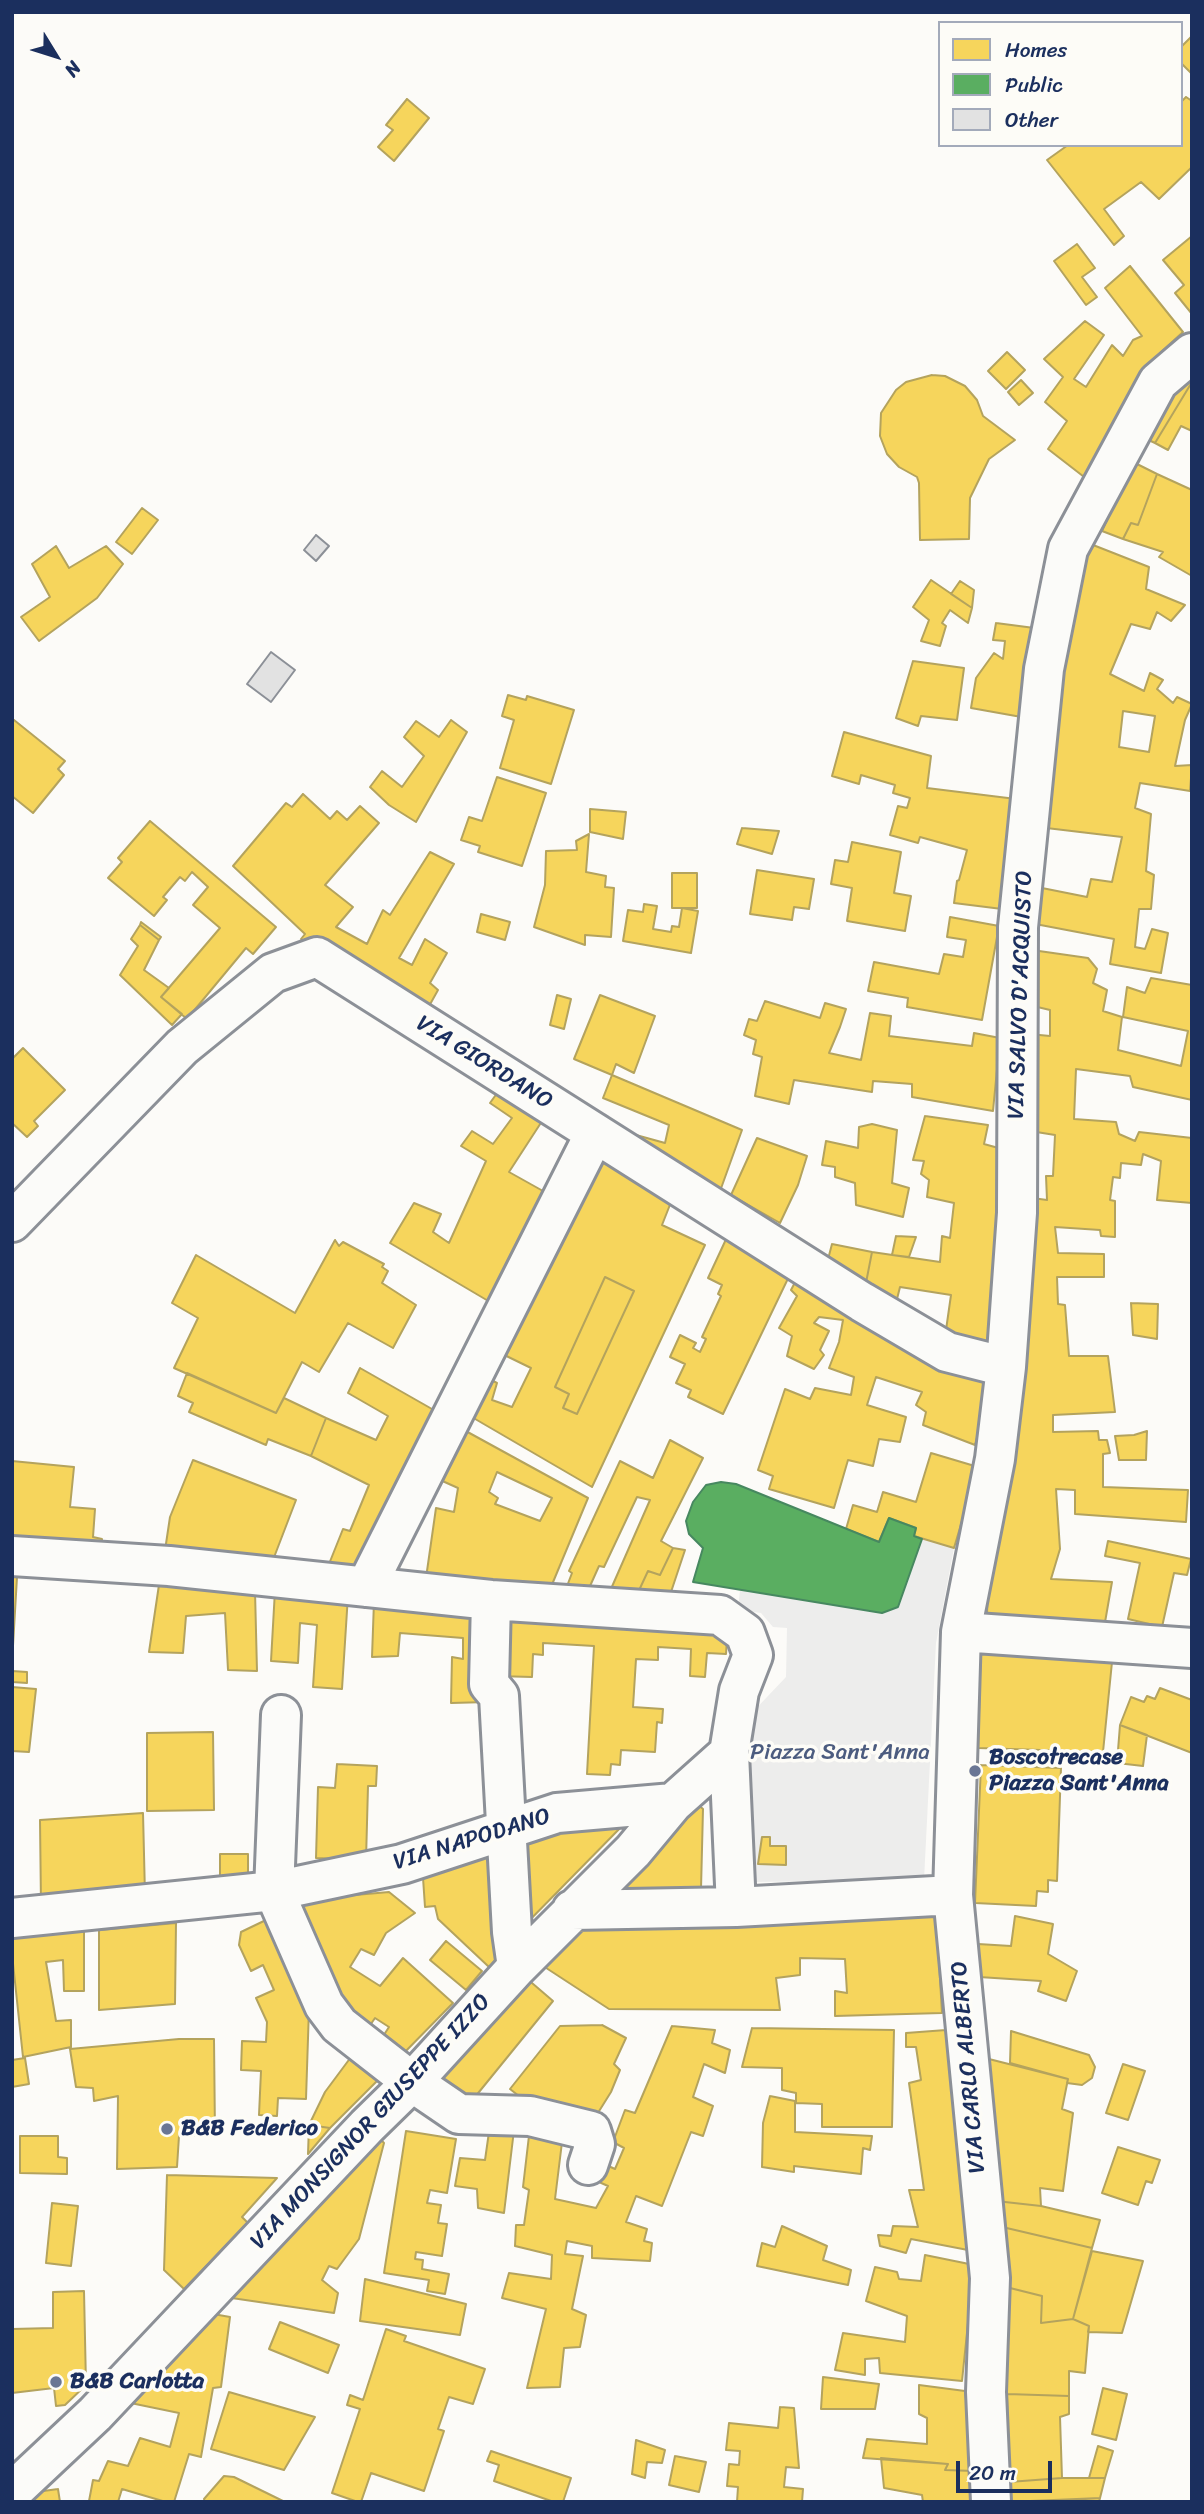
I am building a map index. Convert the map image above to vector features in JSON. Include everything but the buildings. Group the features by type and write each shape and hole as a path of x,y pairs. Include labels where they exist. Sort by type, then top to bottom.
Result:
{"street":[{"name":"VIA SALVO D'ACQUISTO","path":"961,1632 995,1459 1006,1367 1017,1213 1018,927 1044,669 1068,549 1158,382 1192,353"},
{"name":"VIA GIORDANO","path":"12,1222 182,1047 272,973 317,957 862,1302 947,1352 1006,1367"},
{"path":"366,1587 595,1133"},
{"path":"12,1556 169,1566 491,1600 720,1615 745,1633 752,1655 739,1691 729,1753 736,1907"},
{"path":"491,1600 489,1685 499,1696 512,1932 517,1967"},
{"path":"961,1632 1192,1648"},
{"name":"VIA CARLO ALBERTO","path":"961,1632 953,1895 990,2278 986,2392 991,2502"},
{"path":"281,1715 274,1891 324,2005 339,2025 412,2082 459,2114 530,2116 591,2131 595,2144 587,2165"},
{"name":"VIA MONSIGNOR GIUSEPPE IZZO","path":"12,2492 95,2414 367,2126 412,2082 517,1967 633,1852 673,1803 729,1753"},
{"name":"VIA NAPODANO","path":"12,1918 274,1891 402,1864 557,1813 673,1803"},
{"path":"572,1910 736,1907 953,1895"}],"green space":[{"name":"Piazza Sant'Anna","path":"922,1539 954,1548 936,1643 924,1880 753,1882 748,1717 786,1677 787,1628 773,1627 761,1613 738,1610 740,1590 882,1613 899,1607"}],"place":[{"name":"Boscotrecase Piazza Sant'Anna","path":"975,1771"},
{"name":"B&B Federico","path":"167,2129"},
{"name":"B&B Carlotta","path":"56,2382"}]}
